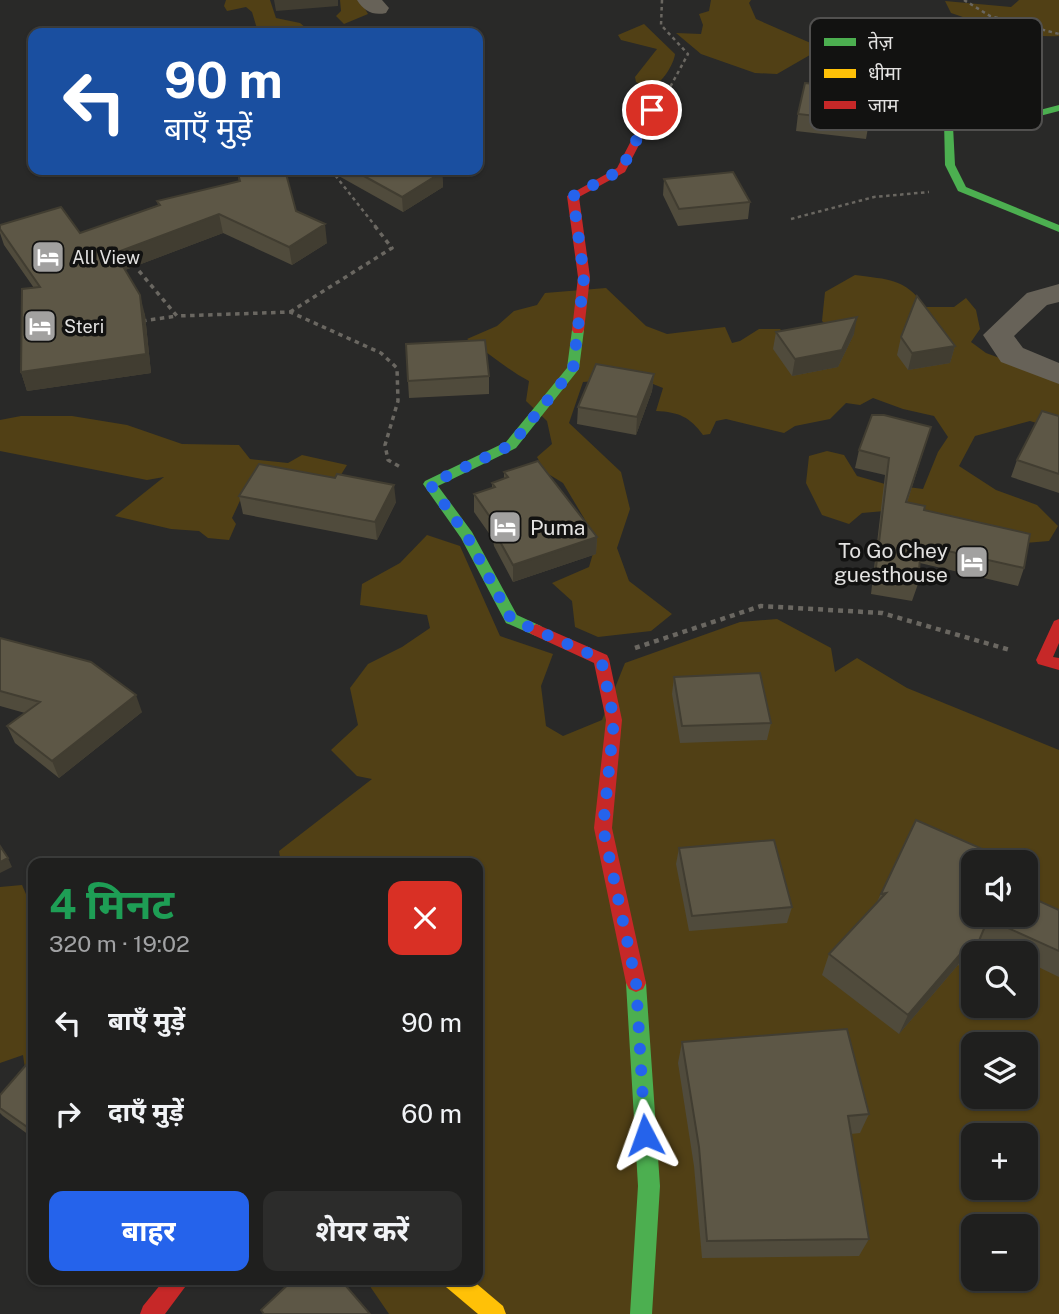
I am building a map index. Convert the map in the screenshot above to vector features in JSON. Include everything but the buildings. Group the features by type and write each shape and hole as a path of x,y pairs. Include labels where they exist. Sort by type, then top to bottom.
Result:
{"street":[{"path":"1042,114 1059,108"},
{"path":"641,1314 648,1172 636,982 603,828 614,720 601,659 511,619 467,536 430,484 511,445 573,369 584,277 573,196 621,170 652,110"},
{"path":"948,130 950,165 962,189 1059,229"},
{"path":"1059,293 1037,299 998,335 1012,355 1059,374"},
{"path":"1052,662 1059,625"},
{"path":"151,1314 175,1285"},
{"path":"461,1285 495,1314"}],"path":[{"path":"652,110 673,84 688,54 661,25 662,0"},
{"path":"964,0 998,18"},
{"path":"1042,30 1059,34"},
{"path":"289,312 392,248 335,175"},
{"path":"791,219 874,197 962,189"},
{"path":"139,271 177,316"},
{"path":"131,323 177,316 289,312 381,353 397,368 398,401 385,445 388,460 430,484"},
{"path":"601,659 761,606 882,613 1052,662"}],"shaded area":[{"path":"226,0 270,0 276,18 300,23 306,28 257,28 252,12 246,7 227,11 224,6"},
{"path":"340,0 360,0 368,14 344,24 336,16 341,11"},
{"path":"711,0 751,0 749,3 756,19 810,43 810,55 777,74 755,73 701,54 676,33 701,34 703,25 699,14 709,11"},
{"path":"1019,0 1059,0 1059,36 1042,36 1042,18 966,18 951,13 945,1 1011,7"},
{"path":"644,24 675,54 664,77 651,87 636,82 635,77 657,49 621,40 618,35"},
{"path":"855,275 886,279 902,285 926,307 954,307 966,298 976,310 980,329 971,342 986,353 1059,380 1059,430 1030,421 975,436 959,466 996,490 1037,505 1058,526 1049,541 1025,543 907,509 862,513 849,524 822,515 806,483 809,456 827,451 844,455 857,476 885,484 923,489 938,452 948,437 934,416 873,398 860,405 846,403 830,419 795,426 784,433 726,419 716,421 710,434 703,435 683,417 656,411 663,388 638,378 583,382 569,423 621,472 630,509 617,548 629,581 672,614 651,631 598,637 575,627 572,601 552,583 589,567 597,540 563,483 545,472 537,457 552,444 547,421 526,401 529,381 467,339 497,326 514,311 537,305 545,293 606,288 646,326 667,334 725,327 732,343 759,329 780,329 786,335 828,326 822,321 825,292"},
{"path":"21,416 72,416 127,425 182,444 239,445 250,459 288,463 302,455 347,465 339,478 250,479 232,518 236,524 229,540 208,538 199,531 171,529 115,516 164,477 147,480 0,451 0,420"},
{"path":"427,535 460,546 500,636 553,654 541,686 546,726 563,736 602,720 625,663 740,622 777,619 831,648 835,672 857,658 907,688 1059,750 1059,1314 389,1314 369,1285 483,1285 483,858 280,858 279,851 372,779 357,776 331,750 358,725 350,688 368,664 402,647 430,628 427,615 360,605 362,584 400,563"},
{"path":"22,885 28,899 26,1076 23,1055 0,1063 0,887"}],"traffic: fast":[{"path":"1042,112 1059,108"},
{"path":"948,130 950,165 962,189 1033,216 1059,229"},
{"path":"536,630 511,619 467,536 430,484 511,445 573,369 578,330"},
{"path":"636,983 649,1186 641,1314"}],"traffic: slow":[{"path":"461,1285 495,1314"}],"traffic: jam":[{"path":"578,330 584,277 573,196 621,170 652,110"},
{"path":"1059,625 1044,660 1059,664"},
{"path":"536,630 601,659 614,720 603,828 636,983"},
{"path":"151,1314 175,1285"}],"place":[{"name":"All View","path":"48,257"},
{"name":"Steri","path":"40,326"},
{"name":"Puma","path":"505,527"},
{"name":"To Go Chey guesthouse","path":"972,562"}],"route":[{"path":"645,1135 636,982 603,828 614,720 601,659 511,619 467,536 430,484 511,445 573,369 584,277 573,196 621,170 652,110"}]}
